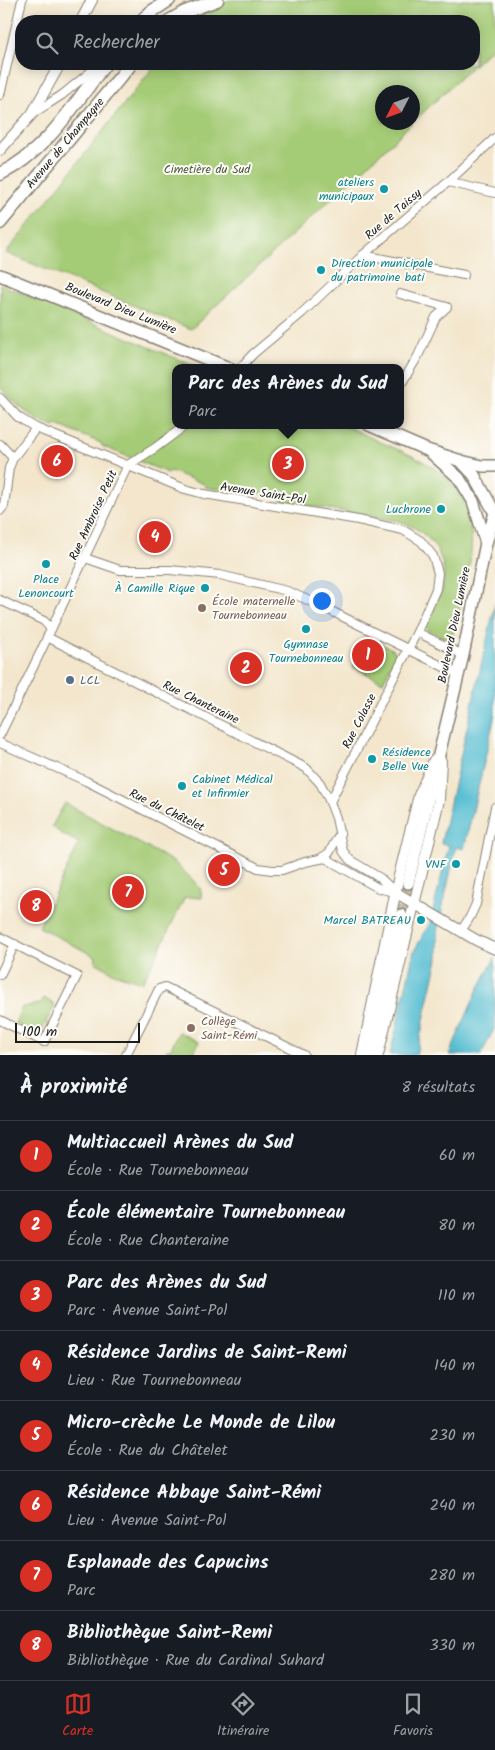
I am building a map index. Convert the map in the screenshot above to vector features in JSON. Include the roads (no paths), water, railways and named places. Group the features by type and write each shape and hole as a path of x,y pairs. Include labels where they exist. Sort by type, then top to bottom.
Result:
{"main road":[{"path":"148,15 169,0"},
{"path":"180,15 217,0"},
{"name":"Avenue de Champagne","path":"0,174 19,163 39,146 100,70"},
{"name":"Avenue de Champagne","path":"0,222 126,70"},
{"name":"Boulevard Dieu Lumière","path":"0,274 219,364"},
{"path":"382,429 427,450 482,466 495,466"},
{"path":"427,450 459,478 473,501 486,543"},
{"path":"461,461 474,475 495,513"},
{"name":"Boulevard Dieu Lumière","path":"408,883 463,655 486,543 495,513"},
{"path":"370,1055 401,915"}],"street":[{"path":"19,15 22,0"},
{"path":"85,15 92,0"},
{"path":"0,95 15,30"},
{"path":"0,150 32,114 57,70"},
{"path":"32,114 62,95 93,70"},
{"name":"Rue de Taissy","path":"243,364 252,354 302,313 495,138"},
{"path":"448,182 495,193"},
{"path":"364,255 464,275"},
{"path":"400,294 446,307 436,317 418,356 404,379"},
{"name":"Avenue Saint-Pol","path":"0,398 18,417 36,428 185,489 204,494 358,520 403,530 422,541 433,556 438,573 436,589 407,649"},
{"path":"0,510 4,506 9,468 13,458 36,428"},
{"name":"Rue Ambroise Petit","path":"0,735 128,465 180,429"},
{"path":"0,444 13,458"},
{"path":"85,558 120,570 170,570 220,575 287,591 458,674"},
{"path":"0,600 44,621 51,629"},
{"path":"416,632 463,655"},
{"name":"Rue Chanteraine","path":"47,637 300,763 320,783 330,802 343,851 350,860 380,878 395,892"},
{"name":"Rue Colasse","path":"330,802 407,649"},
{"name":"Boulevard Dieu Lumière","path":"362,1055 395,892 419,795 442,742"},
{"name":"Boulevard Dieu Lumière","path":"378,1055 417,905 439,800 442,742"},
{"name":"Rue du Châtelet","path":"0,743 86,782 258,868 282,870 325,859"},
{"path":"456,929 470,917 476,904 495,807"},
{"path":"340,834 325,859 378,888 395,892 456,929 495,949"},
{"path":"0,937 77,976 44,1042 0,1020"},
{"path":"0,975 15,944"},
{"path":"126,1055 159,989 165,987 304,1055"}],"water":[{"path":"495,604 495,715 464,849 456,847 438,928 438,959 416,1055 390,1055 414,951 430,923 449,845 441,844 442,838"},
{"path":"495,958 495,1027 481,1055 449,1055 478,989"}],"tunnel":[{"path":"401,915 408,883"}],"place":[{"name":"ateliers municipaux","path":"384,189"},
{"name":"Direction municipale du patrimoine bati","path":"321,270"},
{"name":"Résidence Abbaye Saint-Rémi","path":"57,461"},
{"name":"Parc des Arènes du Sud","path":"288,464"},
{"name":"Luchrone","path":"441,509"},
{"name":"Résidence Jardins de Saint-Remi","path":"155,537"},
{"name":"Place Lenoncourt","path":"46,564"},
{"name":"À Camille Rique","path":"205,588"},
{"name":"École maternelle Tournebonneau","path":"202,608"},
{"name":"Gymnase Tournebonneau","path":"306,629"},
{"name":"Multiaccueil Arènes du Sud","path":"368,655"},
{"name":"École élémentaire Tournebonneau","path":"246,668"},
{"name":"LCL","path":"70,680"},
{"name":"Résidence Belle Vue","path":"372,759"},
{"name":"Cabinet Médical et Infirmier","path":"182,786"},
{"name":"VNF","path":"456,864"},
{"name":"Micro-crèche Le Monde de Lilou","path":"224,870"},
{"name":"Esplanade des Capucins","path":"128,892"},
{"name":"Bibliothèque Saint-Remi","path":"36,906"},
{"name":"Marcel BATREAU","path":"421,920"},
{"name":"Collège Saint-Rémi","path":"191,1028"}],"park label":[{"name":"Cimetière du Sud","path":"207,169"}]}
